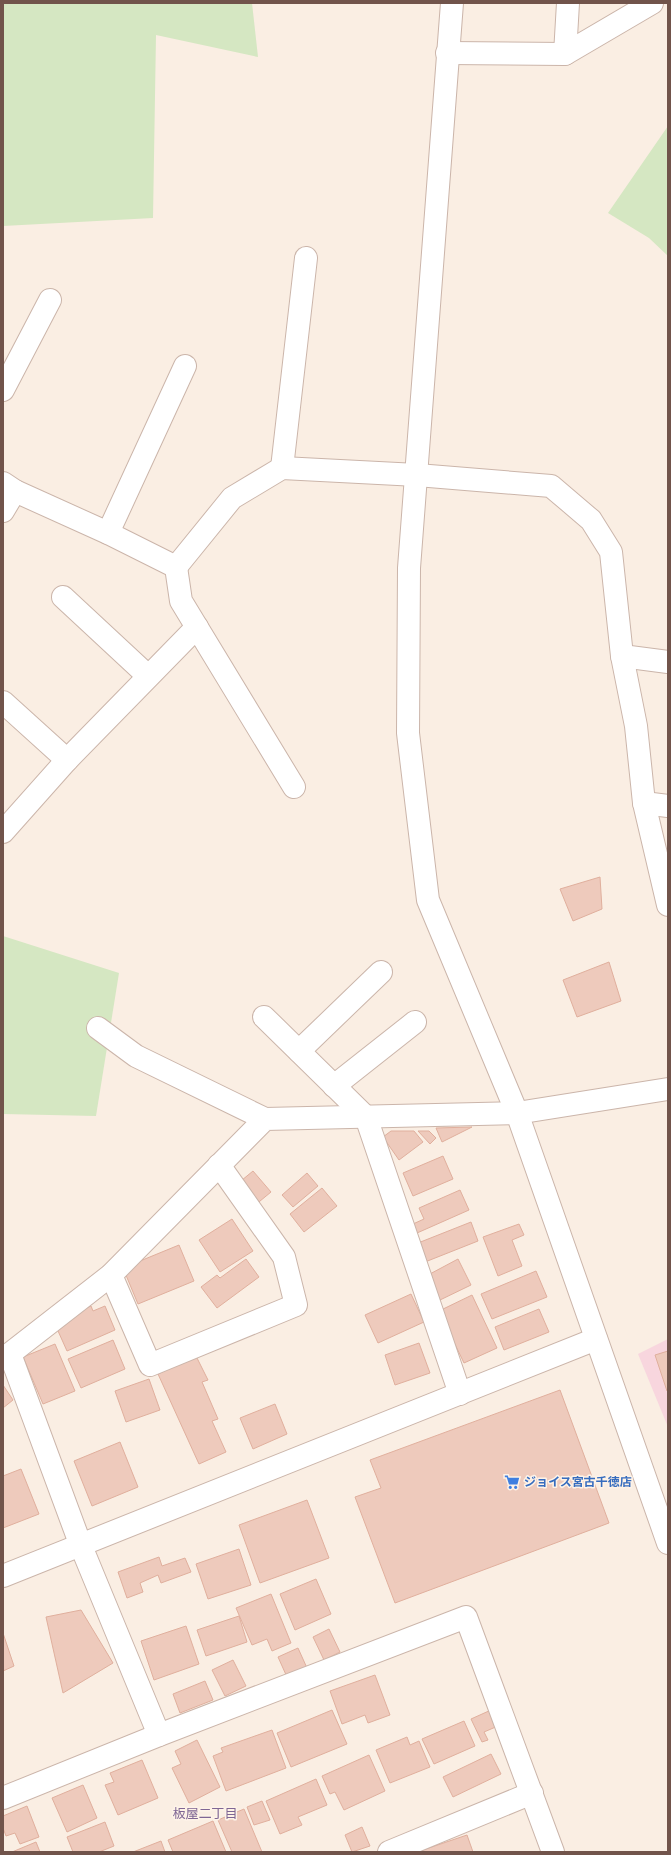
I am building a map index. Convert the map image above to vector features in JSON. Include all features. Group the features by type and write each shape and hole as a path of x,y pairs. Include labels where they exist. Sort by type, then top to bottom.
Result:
{"street":[{"path":"452,3 410,568 408,733 428,900 517,1113 668,1543"},
{"path":"565,54 568,3"},
{"path":"448,53 565,54 652,3"},
{"path":"282,468 306,258"},
{"path":"3,390 50,300"},
{"path":"108,533 185,366"},
{"path":"294,787 181,601 176,567 232,498 282,468 417,475 551,486 591,520 611,552 622,656 636,726 644,803 668,905"},
{"path":"3,511 9,487 108,533 176,567"},
{"path":"63,597 148,676"},
{"path":"3,832 67,760 197,627"},
{"path":"622,656 668,662"},
{"path":"3,702 67,760"},
{"path":"644,803 668,806"},
{"path":"299,1051 381,972"},
{"path":"264,1017 366,1117 460,1394"},
{"path":"334,1086 415,1022"},
{"path":"98,1028 136,1056 265,1119 517,1113 668,1089"},
{"path":"159,1735 81,1546 7,1357 111,1275 265,1119"},
{"path":"111,1275 150,1365 296,1305 284,1257 219,1165"},
{"path":"3,1576 596,1339"},
{"path":"3,1798 159,1735 466,1617 553,1852"},
{"path":"398,1850 532,1793"}],"shaded area":[{"path":"668,1339 668,1427 638,1354"}],"green space":[{"path":"3,3 252,3 258,57 156,35 153,218 3,226"},
{"path":"668,126 668,256 649,238 608,213"},
{"path":"3,936 119,973 96,1116 3,1114"}],"building":[{"path":"600,877 602,909 573,921 560,889"},
{"path":"609,962 621,1001 577,1017 563,980"},
{"path":"472,1127 442,1142 436,1128"},
{"path":"391,1131 414,1131 423,1142 399,1160 383,1137"},
{"path":"418,1131 429,1131 436,1138 430,1144"},
{"path":"443,1156 453,1179 413,1196 403,1173"},
{"path":"253,1171 271,1192 254,1206 236,1185"},
{"path":"307,1173 318,1186 293,1207 282,1195"},
{"path":"322,1188 337,1206 304,1232 290,1214"},
{"path":"460,1190 469,1210 417,1233 413,1224 424,1219 419,1208"},
{"path":"232,1219 253,1251 220,1272 199,1240"},
{"path":"471,1222 478,1241 425,1262 418,1243"},
{"path":"519,1224 524,1235 512,1240 522,1266 498,1276 483,1237"},
{"path":"179,1245 194,1281 138,1304 123,1268"},
{"path":"246,1259 259,1277 217,1308 201,1287 217,1275 220,1278"},
{"path":"458,1259 471,1285 440,1300 428,1275"},
{"path":"536,1271 547,1297 492,1319 481,1294"},
{"path":"411,1294 424,1322 378,1343 365,1315"},
{"path":"472,1295 497,1348 464,1363 439,1311"},
{"path":"91,1306 93,1311 105,1306 115,1330 67,1351 54,1322"},
{"path":"539,1309 549,1332 504,1350 495,1327"},
{"path":"113,1340 125,1369 81,1388 68,1359"},
{"path":"419,1343 430,1373 395,1385 385,1355"},
{"path":"55,1344 75,1391 43,1404 23,1357"},
{"path":"668,1351 668,1390 667,1391 655,1355"},
{"path":"196,1356 208,1380 202,1382 218,1419 212,1421 226,1452 199,1464 158,1374"},
{"path":"149,1379 160,1410 126,1422 115,1391"},
{"path":"3,1385 13,1400 3,1408"},
{"path":"560,1390 609,1523 395,1603 355,1497 381,1488 370,1460"},
{"path":"275,1404 287,1434 253,1449 240,1418"},
{"path":"120,1442 138,1487 92,1506 74,1461"},
{"path":"21,1469 39,1514 3,1528 3,1476"},
{"path":"307,1500 329,1558 260,1583 239,1525"},
{"path":"239,1549 251,1585 208,1599 196,1564"},
{"path":"159,1557 162,1566 185,1558 191,1572 161,1583 158,1575 140,1583 143,1592 127,1598 118,1572"},
{"path":"316,1579 331,1614 295,1630 280,1594"},
{"path":"271,1594 291,1643 272,1651 267,1639 252,1645 236,1608"},
{"path":"81,1610 113,1663 63,1693 46,1617"},
{"path":"239,1616 247,1642 206,1656 197,1630"},
{"path":"186,1626 199,1664 154,1680 141,1641"},
{"path":"329,1629 340,1652 324,1660 313,1637"},
{"path":"3,1633 14,1666 3,1671"},
{"path":"298,1648 307,1668 287,1677 278,1657"},
{"path":"233,1660 246,1686 225,1696 212,1670"},
{"path":"375,1675 390,1715 368,1723 365,1715 342,1724 330,1691"},
{"path":"205,1681 213,1700 180,1713 173,1694"},
{"path":"332,1710 347,1744 291,1767 277,1733"},
{"path":"491,1710 498,1726 484,1732 488,1740 482,1742 471,1719"},
{"path":"464,1721 475,1746 434,1764 422,1739"},
{"path":"272,1730 286,1768 226,1791 213,1756 223,1752 221,1748"},
{"path":"407,1737 410,1745 419,1741 430,1767 390,1783 376,1750"},
{"path":"197,1740 220,1787 189,1803 172,1768 181,1764 175,1751"},
{"path":"491,1754 501,1774 453,1797 443,1777"},
{"path":"369,1755 385,1791 344,1810 335,1792 330,1794 322,1776"},
{"path":"142,1760 158,1798 118,1815 105,1785 114,1782 110,1773"},
{"path":"316,1779 327,1805 298,1817 302,1825 280,1834 266,1801"},
{"path":"83,1785 97,1818 67,1832 52,1798"},
{"path":"262,1801 270,1820 254,1825 247,1807"},
{"path":"27,1806 39,1837 20,1844 15,1833 6,1836 3,1828 3,1816"},
{"path":"244,1809 262,1852 232,1852 218,1820"},
{"path":"213,1821 226,1852 173,1852 168,1840"},
{"path":"105,1822 114,1846 99,1852 73,1852 67,1837"},
{"path":"362,1827 370,1846 352,1852 345,1835"},
{"path":"467,1835 473,1852 417,1852"},
{"path":"161,1841 165,1852 133,1852"},
{"path":"36,1842 40,1852 12,1852"}],"place":[{"name":"ジョイス宮古千徳店","path":"512,1482"}],"district":[{"name":"板屋二丁目","path":"205,1813"}]}
